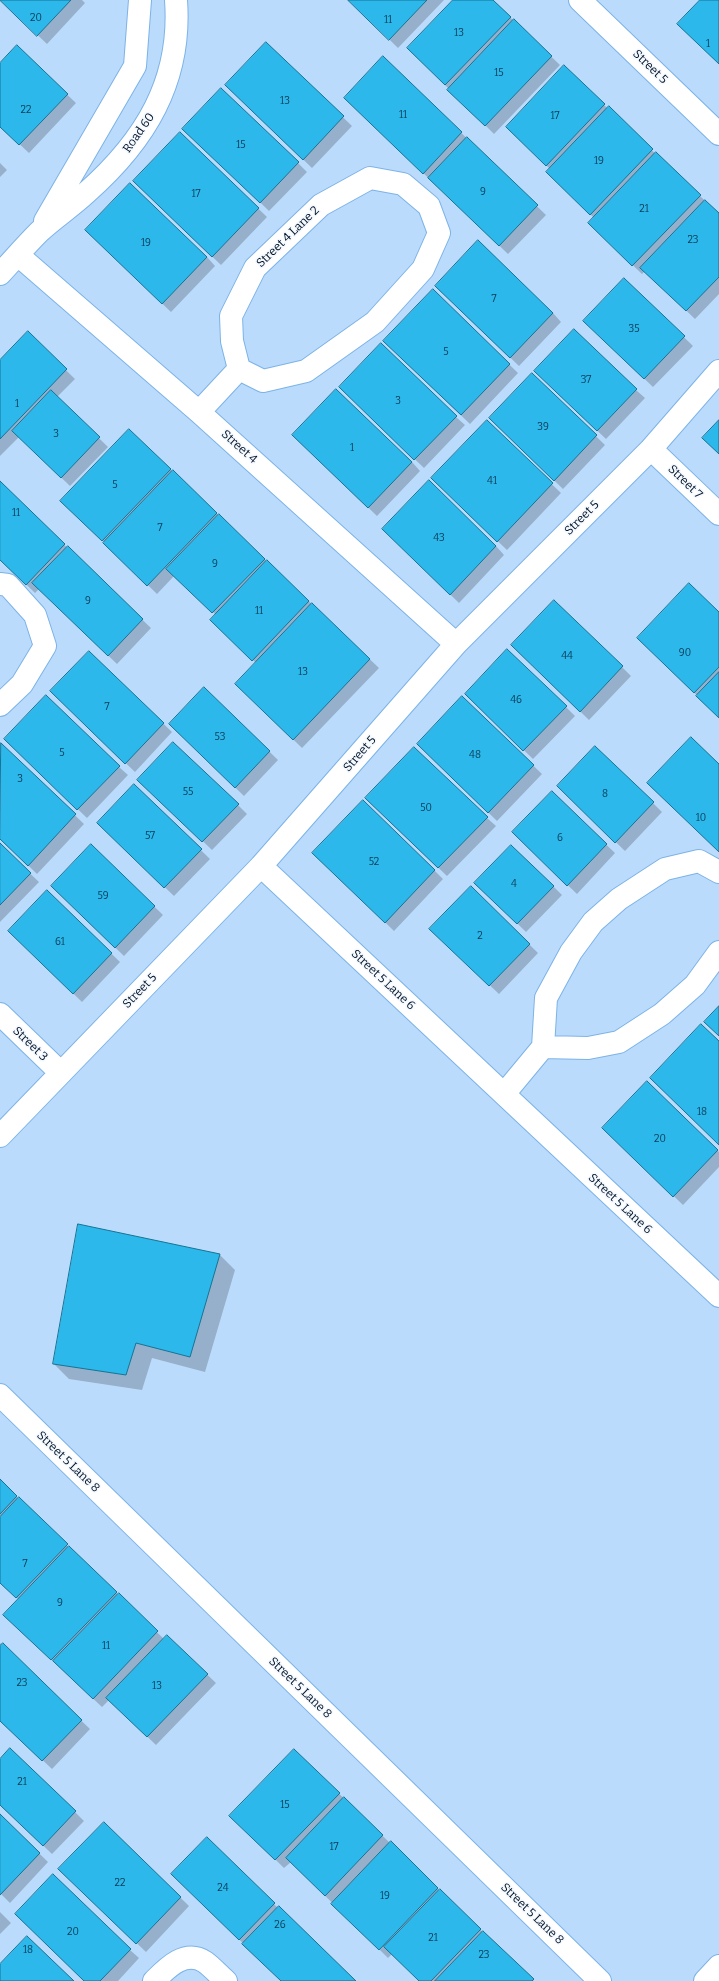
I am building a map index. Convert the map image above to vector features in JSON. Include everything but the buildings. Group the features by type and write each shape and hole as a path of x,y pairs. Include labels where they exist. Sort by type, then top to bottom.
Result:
{"street":[{"name":"Road 60","path":"40,231 135,66 140,0"},
{"name":"Road 60","path":"0,274 40,231 87,193 127,152 156,108 174,60 176,0"},
{"name":"Street 5","path":"582,1 719,134"},
{"name":"Street 4 Lane 2","path":"370,178 403,184 429,206 439,233 424,269 375,322 306,371 263,381 239,369 232,341 231,316 255,268 321,206 370,178"},
{"name":"Street 4","path":"18,255 199,412 456,644"},
{"path":"199,412 239,369"},
{"name":"Street 5","path":"0,1136 261,866 456,644 651,449 719,372"},
{"name":"Street 7","path":"651,449 719,514"},
{"path":"0,584 8,585 35,615 45,646 22,684 0,705"},
{"path":"504,1094 543,1047 546,998 571,952 593,922 619,899 665,869 699,861 719,872"},
{"name":"Street 5 Lane 6","path":"261,866 719,1296"},
{"path":"543,1047 588,1048 619,1042 662,1014 695,985 719,952"},
{"name":"Street 3","path":"0,1014 61,1073"},
{"name":"Street 5 Lane 8","path":"0,1395 600,1981"},
{"path":"154,1981 174,1962 185,1958 195,1958 204,1962 226,1981"},
{"path":"705,1981 719,1966"}]}
